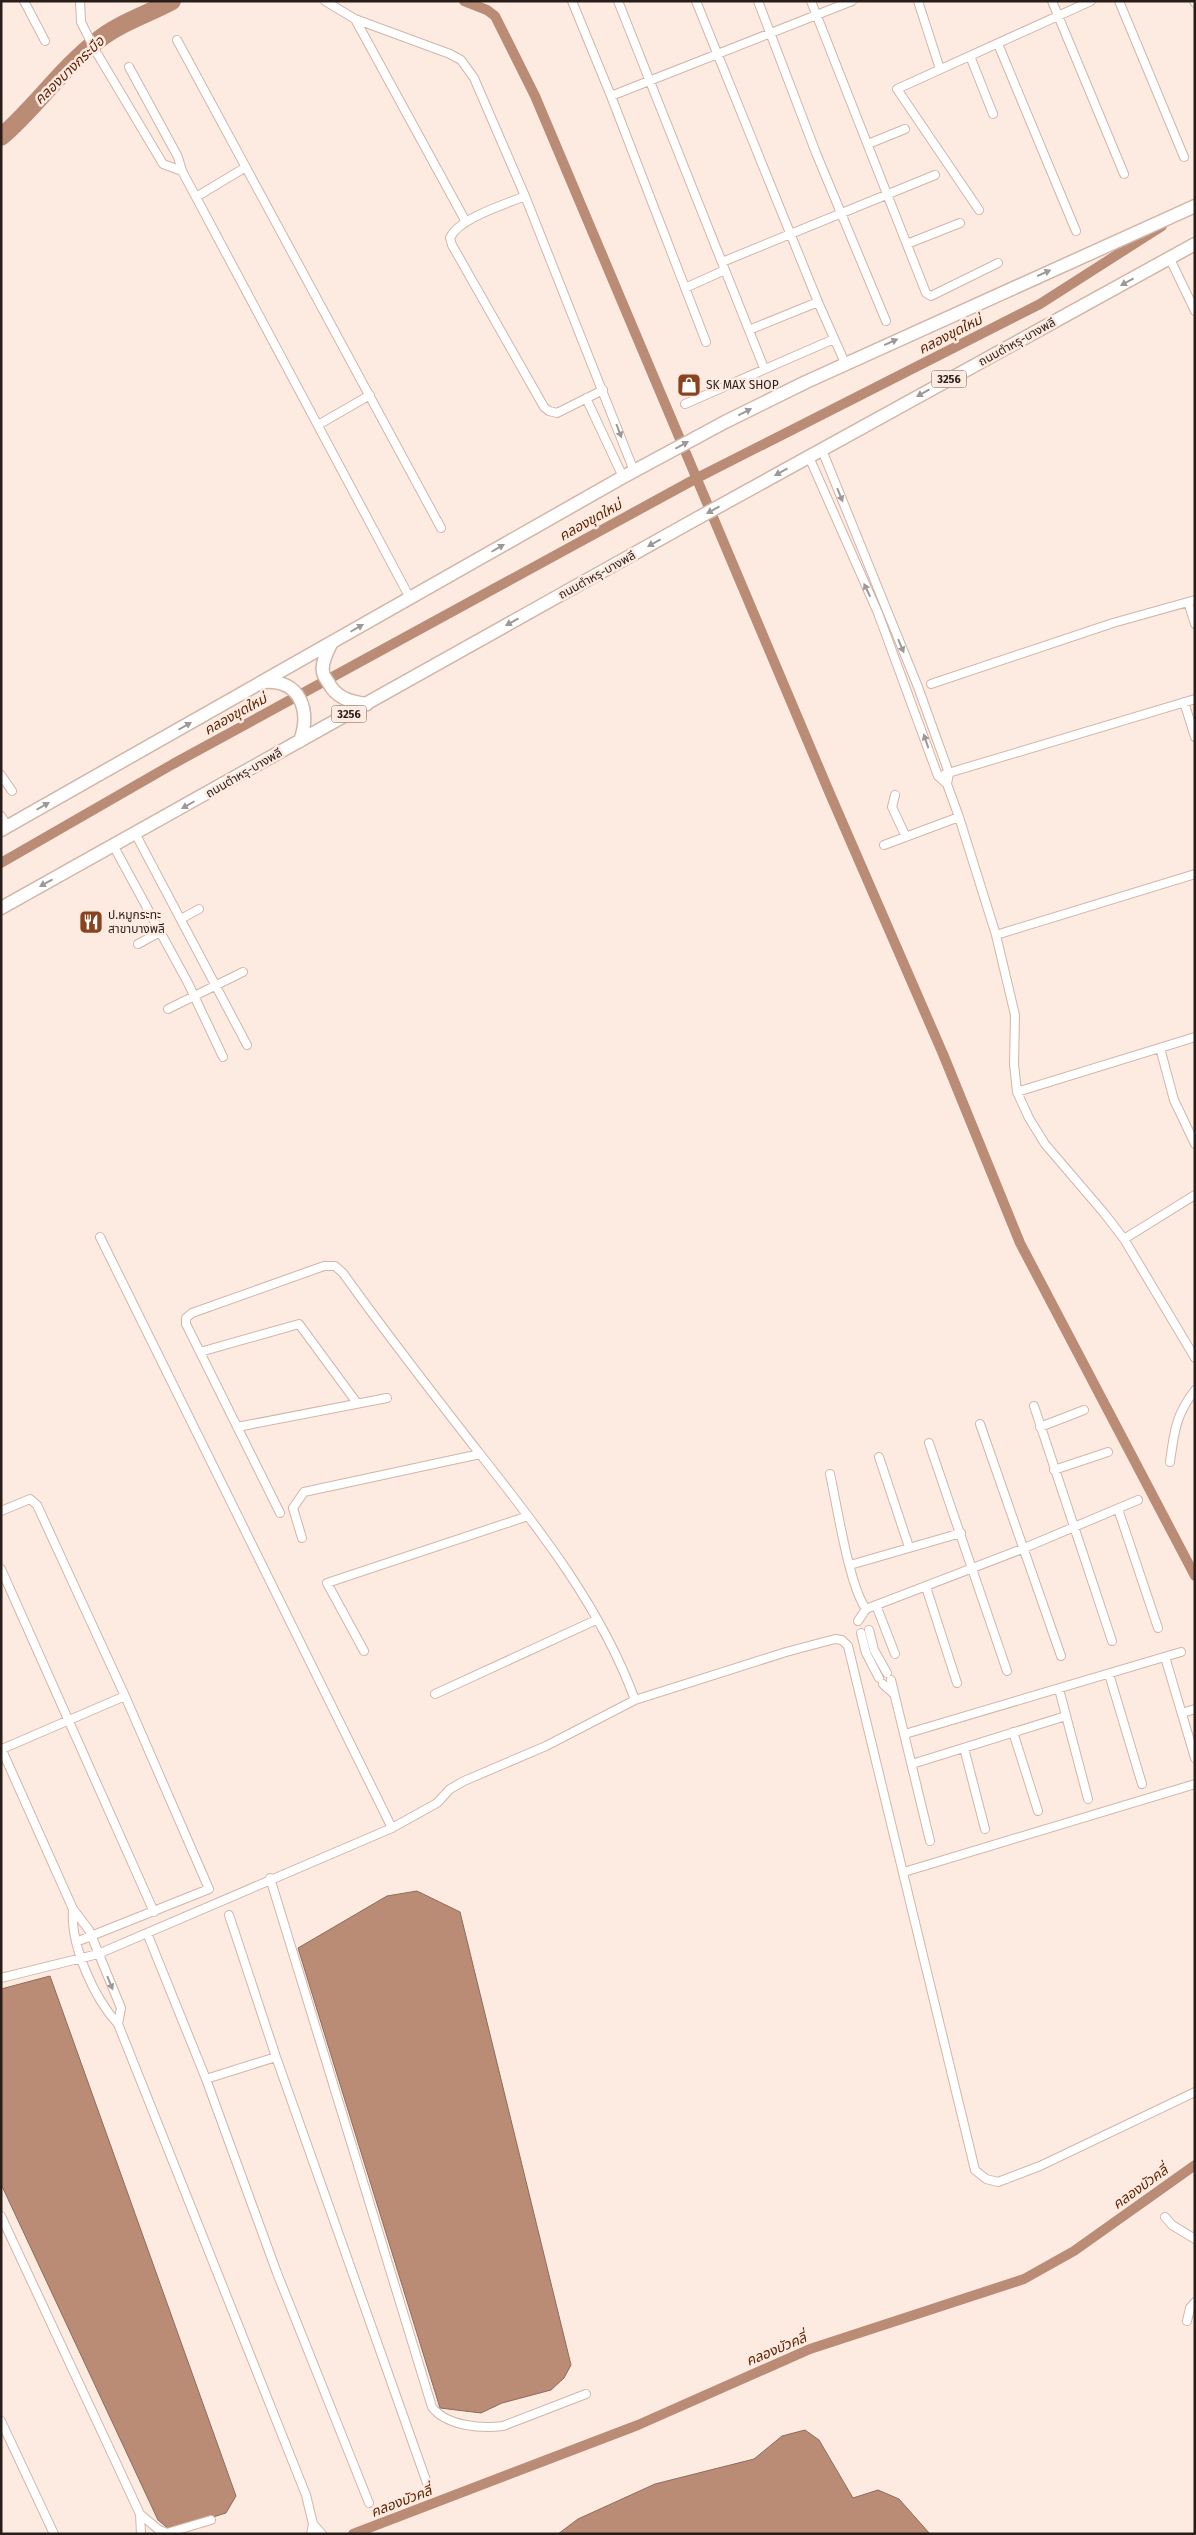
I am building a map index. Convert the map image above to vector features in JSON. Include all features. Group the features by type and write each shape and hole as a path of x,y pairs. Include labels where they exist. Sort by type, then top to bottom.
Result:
{"main road":[{"path":"3,824 262,682 629,474 702,435 845,363 1195,206"},
{"name":"ถนนตำหรุ-บางพลี","path":"1,908 730,500 1195,244"},
{"path":"332,642 322,672 331,688 337,695 351,702 367,704"},
{"path":"262,682 276,681 287,685 297,697 305,714 304,728 300,741"}],"street":[{"path":"24,1 45,41"},
{"path":"80,1 81,22 95,50 163,164 182,172"},
{"path":"325,1 355,19 460,60 474,78 525,196 603,390 629,474"},
{"path":"572,1 611,96 706,342"},
{"path":"618,1 764,368"},
{"path":"696,1 790,235 845,363"},
{"path":"758,1 841,214 886,321"},
{"path":"812,1 926,293 931,296 998,263"},
{"path":"611,96 852,1"},
{"path":"918,1 940,69"},
{"path":"1052,1 1124,174"},
{"path":"979,210 897,89 1091,1"},
{"path":"1118,1 1184,157"},
{"path":"355,19 466,222"},
{"path":"177,40 441,528"},
{"path":"998,44 1076,231"},
{"path":"970,56 993,114"},
{"path":"129,67 178,157 182,172 410,598"},
{"path":"868,144 905,129"},
{"path":"196,197 246,166"},
{"path":"685,288 724,266 790,235 934,175"},
{"path":"525,196 466,222 453,231 450,238 452,244 544,407 549,411 557,413 603,390"},
{"path":"907,244 960,223"},
{"path":"1170,258 1195,311"},
{"path":"749,330 818,302"},
{"path":"686,404 764,368 834,339"},
{"path":"318,425 370,395"},
{"path":"586,398 629,474"},
{"path":"822,450 918,687 949,773 947,784"},
{"path":"809,457 878,613 938,776 947,784 960,817 996,936 1015,1015 1014,1064 1017,1092 1029,1118 1045,1144 1124,1239 1195,1358"},
{"path":"931,684 1114,623 1191,601 1195,624"},
{"path":"938,776 1195,699"},
{"path":"1184,702 1195,736"},
{"path":"1,775 12,791"},
{"path":"895,794 892,807 906,837"},
{"path":"884,845 960,817"},
{"path":"135,833 247,1045"},
{"path":"114,845 194,996 223,1057"},
{"path":"996,936 1195,874"},
{"path":"181,919 199,909"},
{"path":"138,944 160,932"},
{"path":"168,1009 243,972"},
{"path":"1017,1092 1195,1037"},
{"path":"1160,1048 1174,1100 1195,1144"},
{"path":"1124,1239 1195,1195"},
{"path":"100,1237 392,1828"},
{"path":"280,1513 186,1324 188,1315 324,1266 335,1266 343,1273 388,1337 528,1516 573,1579 612,1648 635,1700"},
{"path":"200,1352 299,1324 357,1404"},
{"path":"1170,1462 1177,1420 1183,1405 1195,1390"},
{"path":"238,1427 387,1398"},
{"path":"1034,1406 1112,1641"},
{"path":"1040,1427 1084,1410"},
{"path":"980,1424 1022,1549 1061,1656"},
{"path":"929,1443 974,1568 1007,1671"},
{"path":"1054,1470 1108,1452"},
{"path":"302,1538 293,1508 304,1492 480,1454"},
{"path":"879,1457 909,1547"},
{"path":"830,1474 863,1617 876,1605 1022,1549 1138,1500"},
{"path":"1,1511 30,1499 37,1505 125,1696 209,1889 76,1942"},
{"path":"1118,1509 1158,1628"},
{"path":"364,1651 327,1583 528,1516"},
{"path":"850,1565 961,1533"},
{"path":"1,1569 154,1912"},
{"path":"926,1587 957,1683"},
{"path":"876,1605 895,1654"},
{"path":"435,1694 596,1620"},
{"path":"865,1631 881,1681 894,1694"},
{"path":"1,1978 98,1954 270,1878 392,1828 429,1808 450,1789 464,1781 546,1746 635,1700 786,1652 835,1639 842,1640 848,1646 975,2170 986,2179 998,2182 1040,2166 1195,2092"},
{"path":"851,1661 870,1651"},
{"path":"870,1651 887,1673"},
{"path":"905,1734 1181,1652"},
{"path":"1166,1657 1195,1758"},
{"path":"1109,1674 1142,1784"},
{"path":"891,1680 930,1842"},
{"path":"1059,1689 1088,1799"},
{"path":"118,2024 121,2008 92,1936 85,1922 73,1909 2,1748 125,1696"},
{"path":"1182,1713 1195,1709"},
{"path":"912,1764 1066,1716"},
{"path":"1013,1732 1038,1811"},
{"path":"964,1748 985,1829"},
{"path":"904,1872 1195,1784"},
{"path":"270,1878 432,2407 445,2419 492,2428 503,2426 586,2394"},
{"path":"73,1909 72,1926 82,1958 103,2008 118,2024 306,2495 313,2524 311,2534"},
{"path":"229,1914 276,2057 427,2483"},
{"path":"147,1933 206,2079 277,2273 369,2503"},
{"path":"206,2079 276,2057"},
{"path":"1,2216 140,2514 159,2530 167,2533 211,2520"},
{"path":"1165,2217 1172,2225 1195,2238"},
{"path":"1187,2321 1190,2308 1195,2302"},
{"path":"1,2421 54,2534"},
{"path":"140,2514 140,2534"},
{"path":"313,2524 321,2532"}],"shaded area":[{"path":"417,1891 460,1912 571,2365 564,2378 551,2390 502,2403 481,2413 440,2408 298,1948 387,1896"},
{"path":"50,1976 236,2496 226,2513 170,2530 158,2520 1,2184 1,1989"},
{"path":"805,2430 819,2440 853,2498 878,2490 899,2499 930,2534 558,2534 578,2519 655,2484 754,2459 782,2436"}],"waterway":[{"name":"คลองบางกระบือ","path":"1,137 97,41 124,24 172,1"},
{"path":"464,1 487,10 495,16 535,96 830,794 943,1054 1020,1243 1195,1576"},
{"name":"คลองขุดใหม่","path":"1,863 173,764 697,478 1040,304 1162,226"},
{"name":"คลองบัวคลี่","path":"353,2534 638,2425 810,2349 1024,2279 1074,2251 1195,2165"}],"place":[{"name":"SK MAX SHOP","path":"689,385"},
{"name":"ป.หมูกระทะ สาขาบางพลี","path":"91,922"}]}
